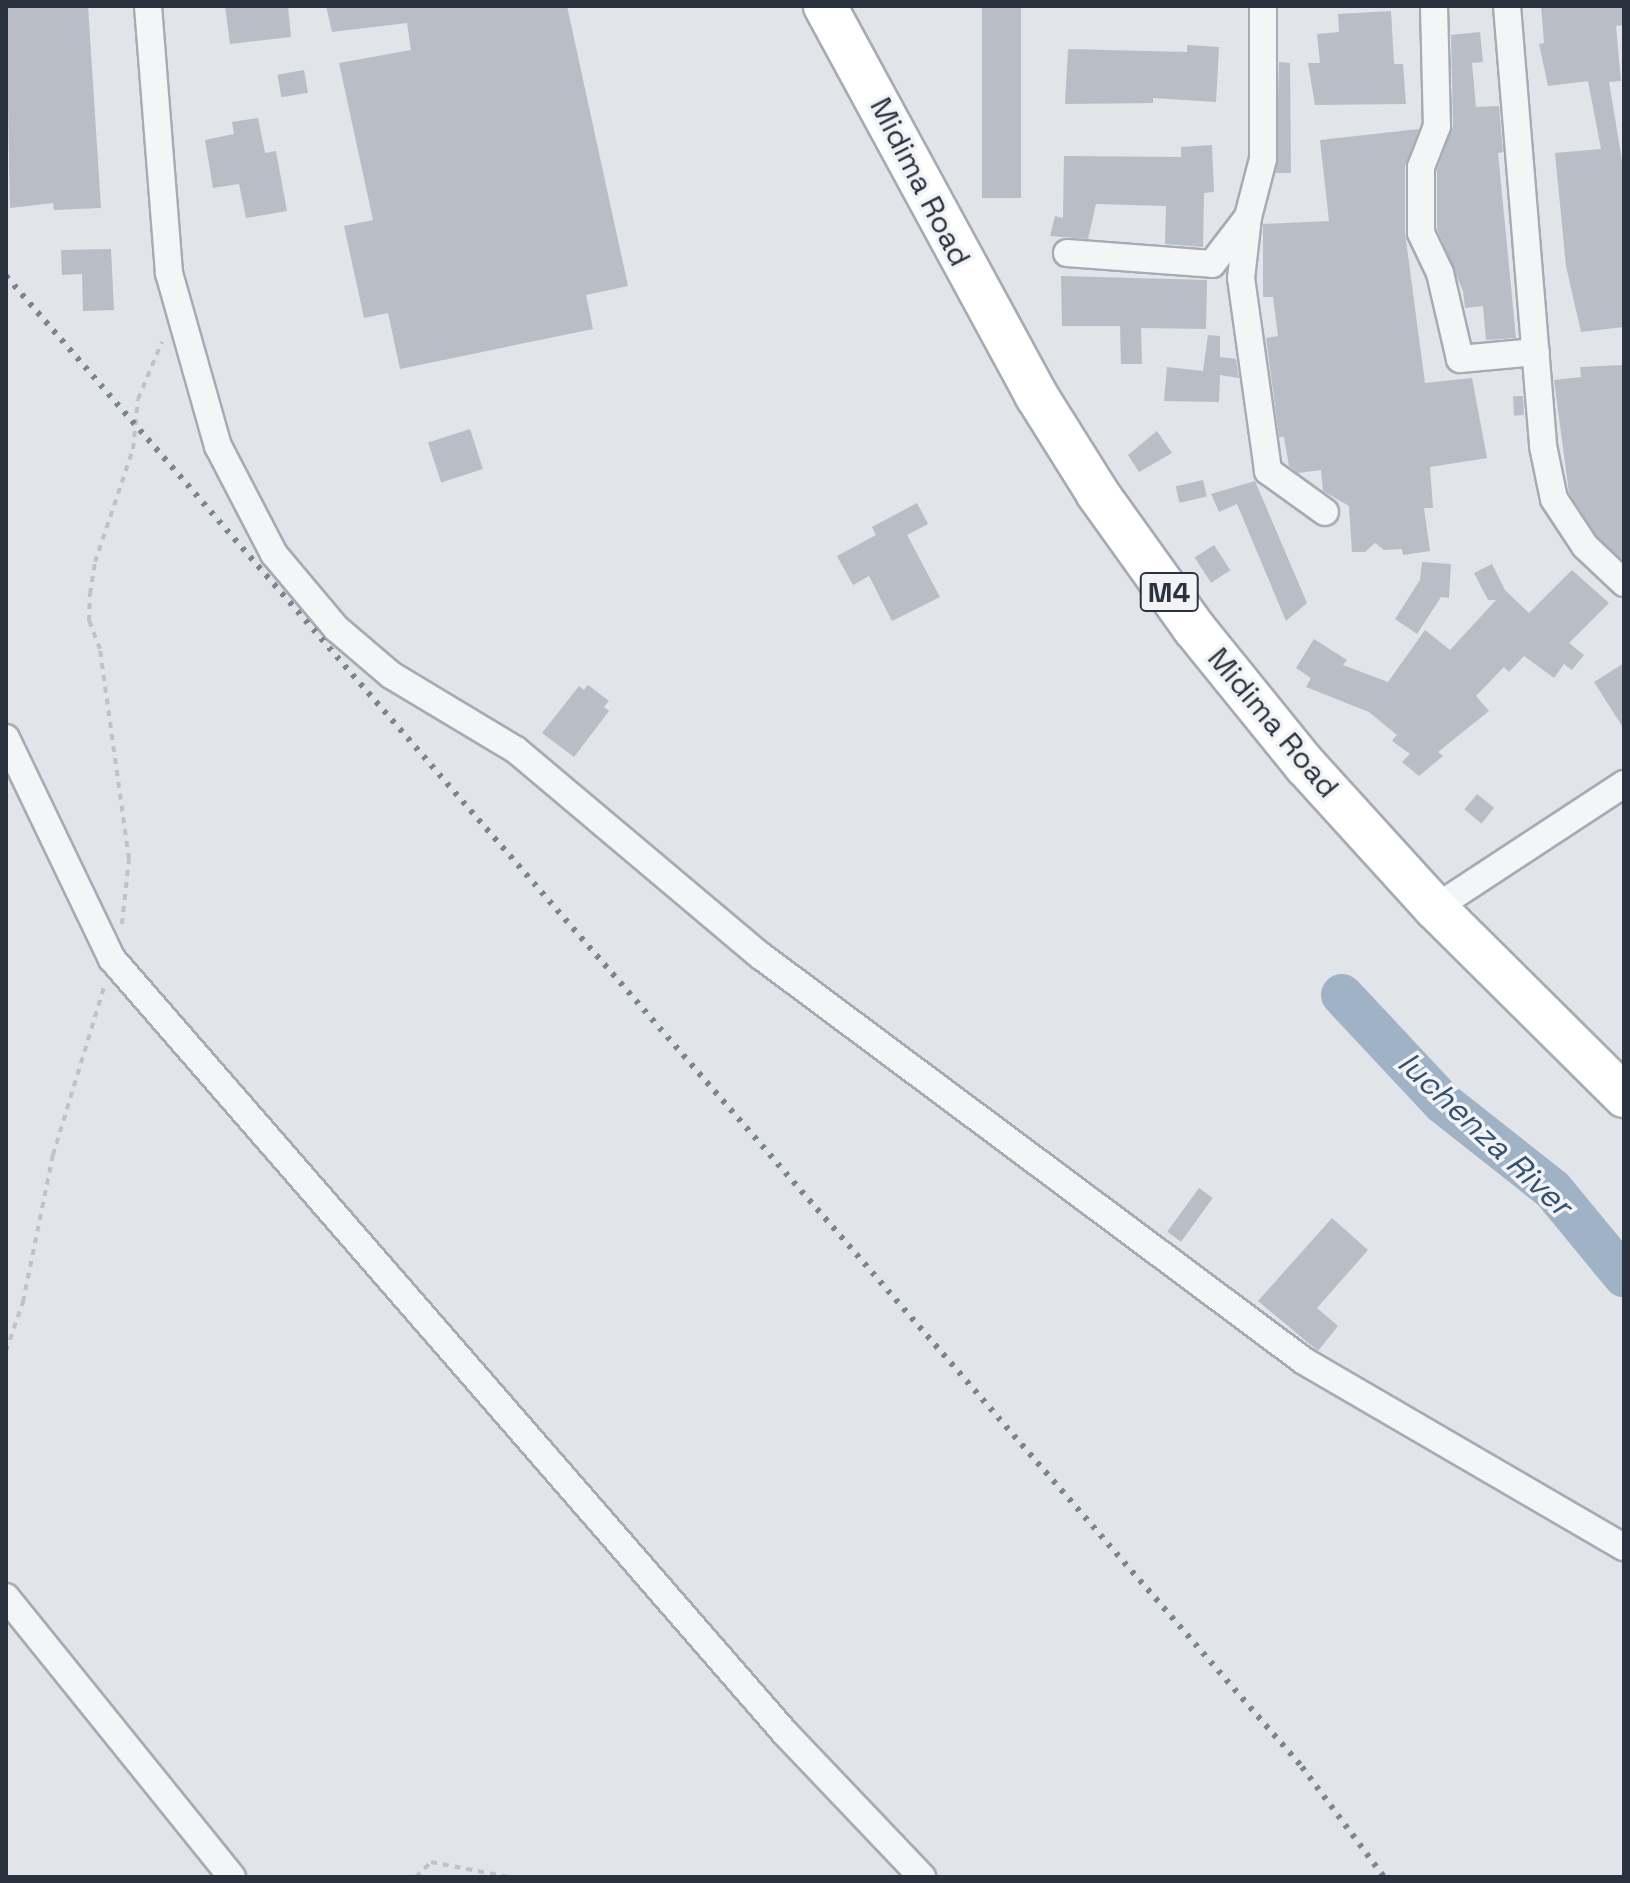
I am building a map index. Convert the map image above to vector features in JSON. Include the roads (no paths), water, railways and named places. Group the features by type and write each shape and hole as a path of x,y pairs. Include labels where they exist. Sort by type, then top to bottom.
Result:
{"main road":[{"name":"Midima Road","path":"825,6 978,294 1098,494 1194,628 1305,765 1435,908 1624,1096"}],"street":[{"path":"148,6 169,273 218,446 274,554 336,628 391,675 516,750 761,956 1304,1361 1624,1547"},
{"path":"1263,6 1263,159 1248,217 1241,278 1268,471 1325,512"},
{"path":"1434,6 1437,126 1421,167 1421,233 1440,273 1460,359 1536,352"},
{"path":"1507,6 1543,446 1554,499 1585,546 1624,583"},
{"path":"1067,253 1212,264 1248,217"},
{"path":"6,738 112,959 785,1733 922,1877"},
{"path":"1435,908 1624,784"},
{"path":"6,1597 232,1877"}],"waterway":[{"name":"luchenza River","path":"1342,995 1443,1103 1553,1190 1624,1276"}],"railway":[{"path":"6,276 1302,1767 1384,1877"}]}
